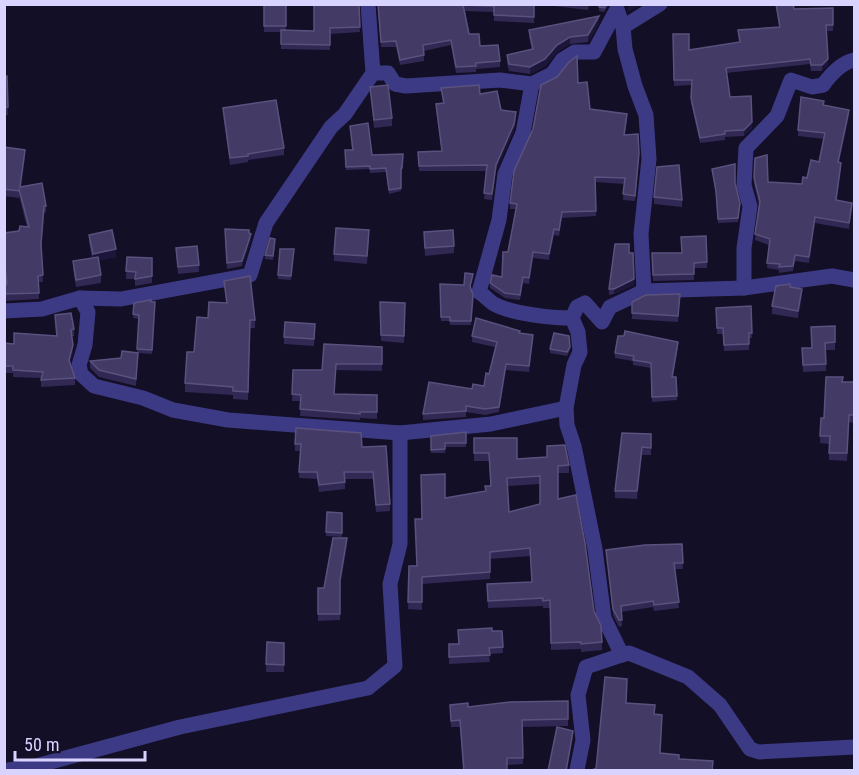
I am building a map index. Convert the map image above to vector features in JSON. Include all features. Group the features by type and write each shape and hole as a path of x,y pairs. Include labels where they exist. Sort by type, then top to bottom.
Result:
{"street":[{"path":"4,311 42,309 80,298 121,299 250,275 266,223 331,127 345,114 373,73 368,4"},
{"path":"623,27 660,4"},
{"path":"373,73 388,73 395,84 406,86 500,80 532,84 552,74 562,60 575,52 594,52 617,7"},
{"path":"617,7 623,27 625,49 646,115 649,159 641,234 644,291"},
{"path":"744,288 744,248 750,206 744,185 746,148 777,116 791,81 812,87 823,85 845,62 855,60"},
{"path":"532,84 523,133 506,174 499,220 479,292 494,304 527,314 572,318"},
{"path":"622,655 604,618 595,549 574,446 567,425 566,408 574,365 580,352 578,332 572,318 577,307 585,303 602,322 610,307 644,291 744,288 832,276 855,280"},
{"path":"80,298 88,312 85,345 79,365 81,374 94,386 142,398 173,410 228,420 400,433 491,424 566,408"},
{"path":"8,771 32,767 180,727 368,688 396,666 390,584 400,544 400,433"},
{"path":"577,771 583,740 578,695 586,667 629,653 688,677 720,705 750,749 759,752 855,747"}],"building":[{"path":"264,4 286,4 286,26 264,26"},
{"path":"314,4 359,4 360,27 330,28 330,45 281,44 281,30 314,31"},
{"path":"378,4 534,4 534,17 494,15 494,6 463,5 469,34 479,34 480,46 498,45 500,61 456,67 451,40 423,45 424,55 400,60 396,41 381,42"},
{"path":"599,4 607,4 604,8 599,7"},
{"path":"776,4 793,4 794,9 833,8 833,25 826,25 828,59 822,65 811,65 810,59 726,68 730,97 751,96 752,122 744,130 725,131 725,134 700,138 691,98 692,80 674,80 673,34 689,34 689,50 740,42 738,30 780,27"},
{"path":"599,16 588,35 570,37 557,45 545,59 530,67 509,64 507,55 533,49 529,30"},
{"path":"577,56 578,83 587,82 590,109 627,114 624,135 638,134 639,153 635,196 623,194 625,178 595,177 596,211 562,212 559,230 554,229 549,254 533,252 529,278 523,277 520,295 505,293 490,283 492,275 502,277 503,252 508,252 517,204 510,203 514,171 533,129 541,85 557,77"},
{"path":"4,76 7,76 8,107 4,108"},
{"path":"388,85 392,118 374,120 370,87"},
{"path":"479,85 480,94 497,91 501,110 516,112 514,124 496,165 492,194 484,193 487,165 419,166 418,152 442,151 436,104 444,103 441,88"},
{"path":"801,97 824,101 823,105 849,110 838,162 841,163 836,200 852,203 849,223 815,217 809,257 795,255 793,266 779,267 780,264 767,263 770,239 755,234 760,201 754,178 755,158 767,155 768,182 802,184 803,177 807,178 811,160 819,162 825,133 798,130"},
{"path":"276,100 284,148 230,158 223,108"},
{"path":"368,123 372,155 403,154 401,188 389,190 386,168 346,167 345,150 353,150 350,126"},
{"path":"4,147 25,150 20,187 42,183 46,206 44,206 41,244 43,275 38,276 39,293 4,294 4,285 7,284 4,233 19,231 20,226 29,227 19,189 19,191 4,189"},
{"path":"735,164 735,183 740,203 738,218 718,219 712,169"},
{"path":"679,165 682,200 654,197 657,167"},
{"path":"336,228 369,230 367,256 334,254"},
{"path":"225,229 249,230 251,234 242,261 227,263"},
{"path":"112,230 116,249 93,254 89,235"},
{"path":"453,230 454,246 425,248 424,232"},
{"path":"706,236 707,262 694,263 694,274 653,275 652,253 682,253 681,237"},
{"path":"270,238 275,239 273,256 265,255"},
{"path":"615,244 629,244 629,253 633,253 634,279 614,289 609,289"},
{"path":"197,246 199,265 178,267 176,248"},
{"path":"280,249 294,249 291,276 278,275"},
{"path":"98,257 101,275 76,280 73,261"},
{"path":"127,257 152,258 152,276 135,279 136,272 126,271"},
{"path":"465,273 473,274 470,286 473,295 471,321 450,321 450,317 441,317 440,284 464,285"},
{"path":"250,276 255,320 250,320 248,392 233,391 233,387 185,383 187,352 194,352 197,317 208,318 209,302 227,303 224,281"},
{"path":"790,284 790,287 802,289 798,311 772,306 776,286"},
{"path":"680,294 678,316 632,313 632,302 646,295"},
{"path":"151,300 155,302 152,350 137,349 139,315 133,314 134,303"},
{"path":"380,302 405,303 404,336 381,335"},
{"path":"751,306 752,333 749,333 749,344 724,345 723,328 717,328 716,308"},
{"path":"71,313 74,329 71,330 73,345 69,360 75,378 41,380 43,372 13,370 13,366 4,366 4,343 14,344 14,333 57,336 55,315"},
{"path":"476,318 520,331 519,333 533,335 529,366 506,364 499,407 485,409 466,406 466,411 423,414 429,382 472,389 473,384 484,386 497,342 472,336"},
{"path":"285,322 315,324 314,339 284,337"},
{"path":"835,326 835,342 825,343 826,364 803,365 802,348 812,348 811,327"},
{"path":"625,331 678,342 672,377 676,377 677,396 652,397 651,363 633,360 634,356 615,353 618,336 624,336"},
{"path":"554,333 569,336 570,347 567,352 550,349"},
{"path":"324,344 382,347 382,364 336,364 334,394 377,395 377,412 360,412 360,414 300,409 301,395 292,394 293,370 322,370"},
{"path":"122,351 138,353 136,379 99,370 90,361 121,358"},
{"path":"826,377 843,377 842,382 855,382 855,415 849,415 847,453 829,453 830,436 820,436 821,418 824,418"},
{"path":"296,428 361,433 362,447 386,446 390,504 376,505 373,472 344,472 345,482 319,485 317,472 299,472 301,444 295,444"},
{"path":"466,432 466,443 445,443 445,449 431,450 431,436"},
{"path":"622,433 651,434 651,448 642,447 637,491 615,491"},
{"path":"474,438 517,438 517,459 547,457 547,446 565,445 569,465 558,466 558,499 576,495 594,611 601,626 602,642 551,643 550,600 543,601 543,598 488,601 487,584 532,582 530,548 490,552 490,572 422,577 422,602 408,602 409,566 417,566 415,519 422,519 421,475 445,474 445,498 486,491 485,486 491,486 489,453 474,453","holes":["540,476 540,504 509,512 507,478"]},
{"path":"327,512 342,513 342,533 326,532"},
{"path":"333,538 347,538 340,580 340,614 318,614 318,588 324,588"},
{"path":"682,544 683,563 674,563 679,602 654,605 653,601 621,606 622,620 619,620 613,609 606,550 645,545"},
{"path":"492,628 492,631 502,631 503,647 489,648 490,655 449,657 449,644 459,644 458,630"},
{"path":"267,642 284,643 284,665 266,664"},
{"path":"605,677 627,679 626,703 655,705 654,714 662,715 660,753 679,755 679,759 713,761 712,771 594,771"},
{"path":"568,701 568,719 522,720 523,758 507,758 507,771 464,771 460,720 451,721 450,705 468,703 468,707 510,702"},
{"path":"557,727 573,731 566,771 548,771"}]}
